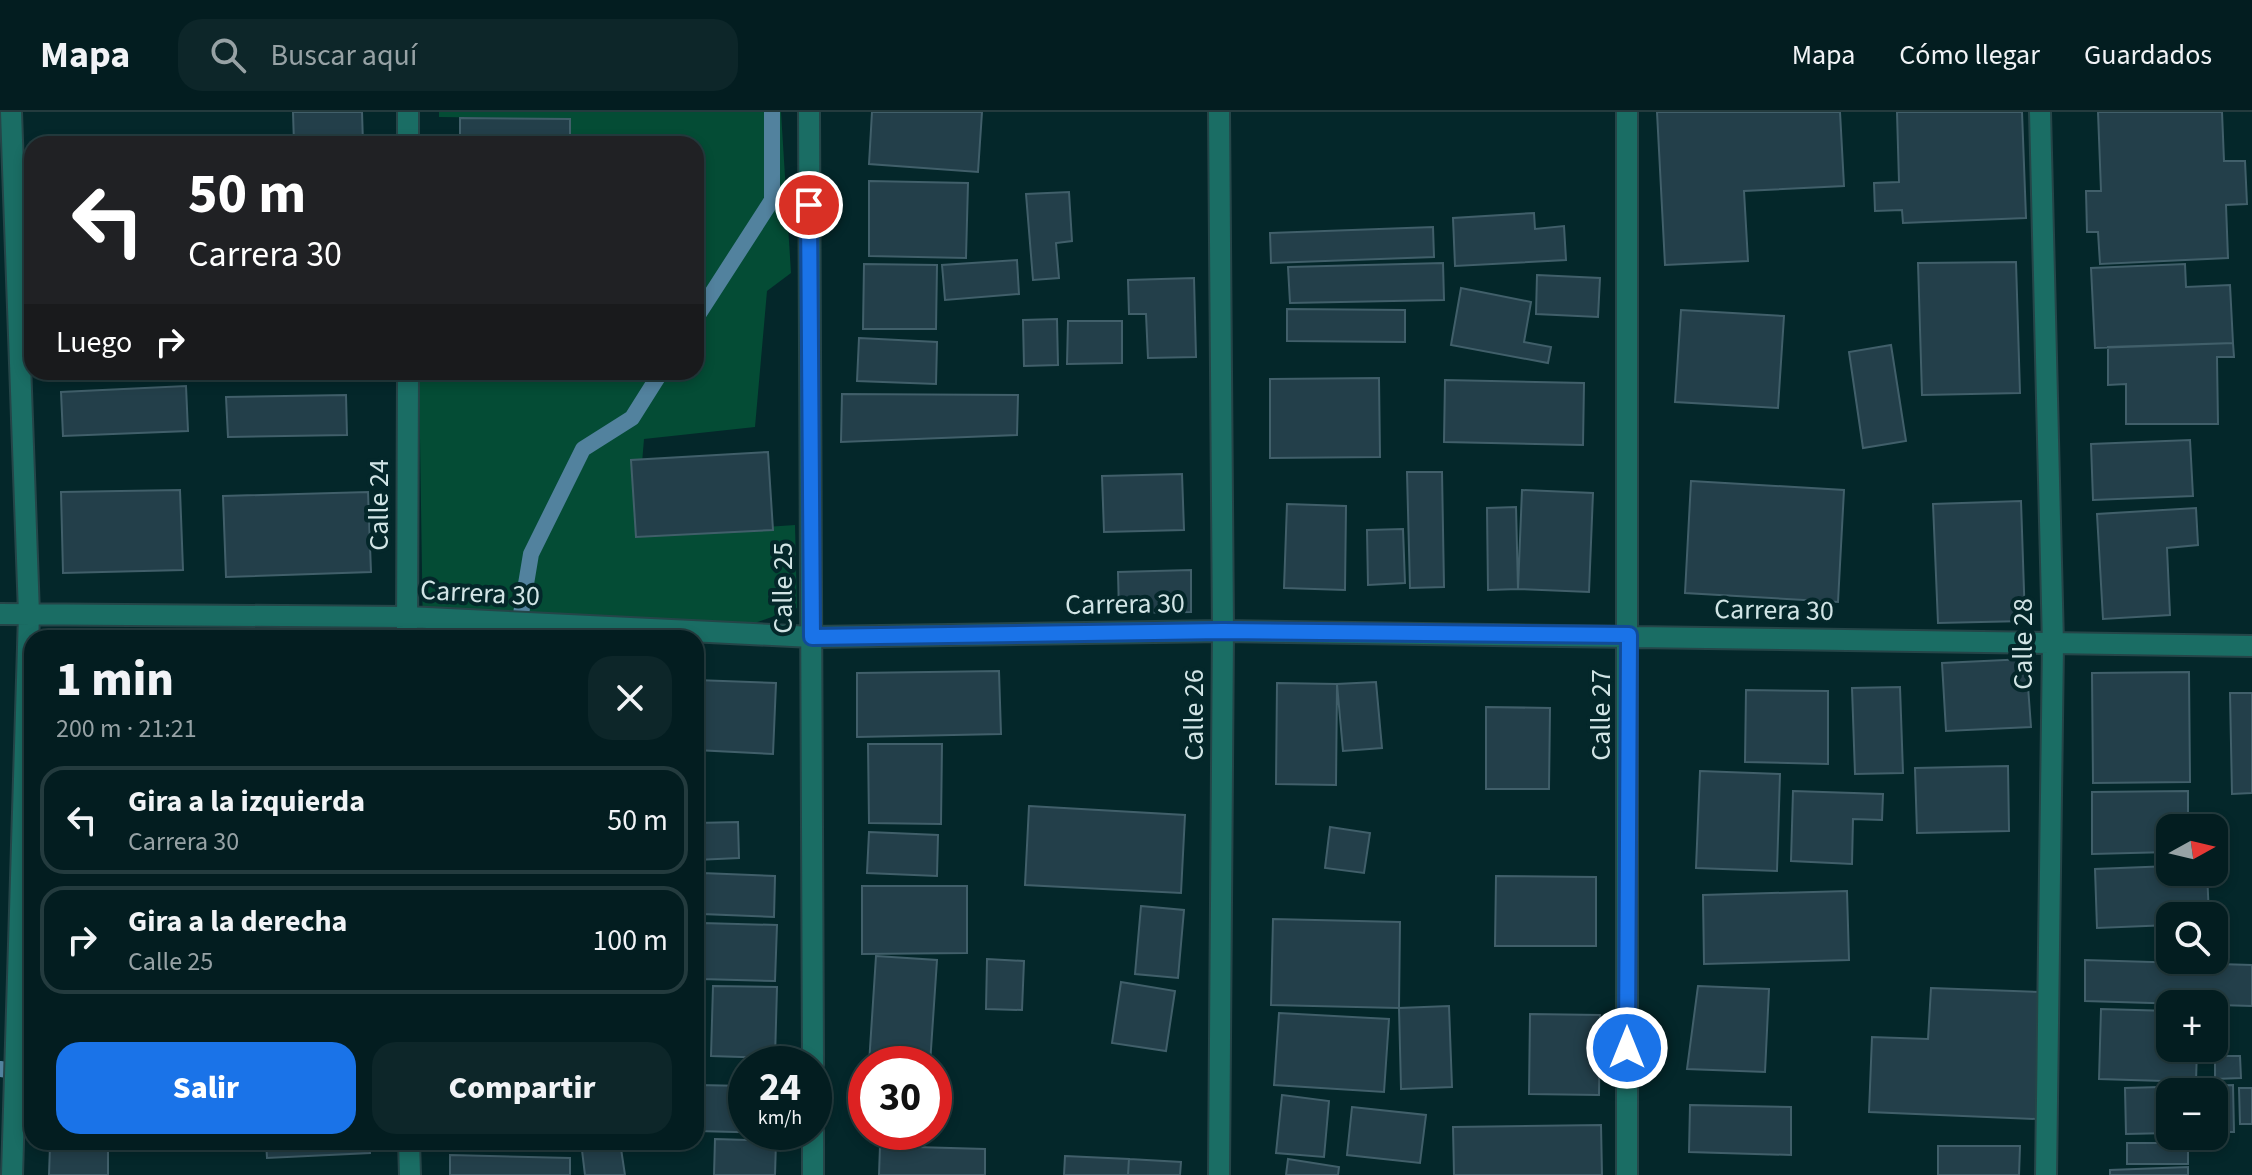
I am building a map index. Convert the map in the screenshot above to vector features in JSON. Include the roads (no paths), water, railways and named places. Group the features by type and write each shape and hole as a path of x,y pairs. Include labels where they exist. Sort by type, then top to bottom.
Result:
{"street":[{"path":"11,112 29,630"},
{"path":"408,112 408,136"},
{"name":"Calle 25","path":"809,112 813,1046"},
{"name":"Calle 26","path":"1219,112 1223,631 1219,1175"},
{"name":"Calle 27","path":"1627,112 1627,1175"},
{"name":"Calle 28","path":"2040,112 2053,644 2046,1175"},
{"name":"Calle 24","path":"407,628 408,380"},
{"name":"Carrera 30","path":"0,614 497,630"},
{"name":"Carrera 30","path":"704,635 812,637 1223,631 2252,646"},
{"path":"12,1175 24,779"},
{"path":"409,1150 410,1175"},
{"path":"813,1150 813,1175"}],"waterway":[{"path":"704,306 772,200 772,112"},
{"path":"518,630 531,554 583,449 632,418 656,380"},
{"path":"0,1069 24,1073"}]}
